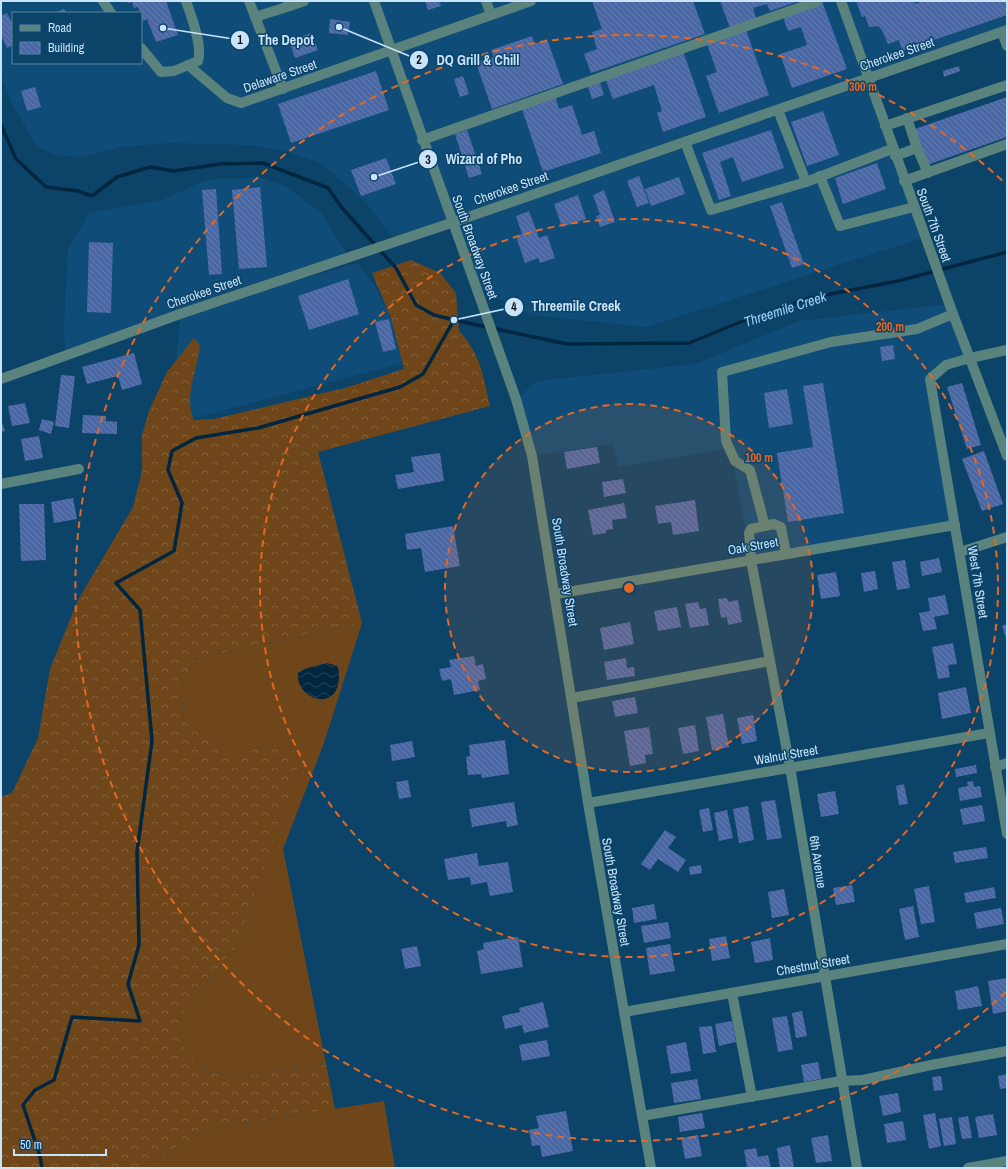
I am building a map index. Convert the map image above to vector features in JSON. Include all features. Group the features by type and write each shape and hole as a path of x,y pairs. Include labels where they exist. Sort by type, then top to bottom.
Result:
{"street":[{"path":"103,1 110,12"},
{"path":"142,49 160,72 174,71 198,61 200,56 186,1"},
{"path":"249,1 283,89"},
{"path":"255,17 289,3 304,1"},
{"name":"South Broadway Street","path":"374,1 422,140 516,399 532,456 556,594 588,803 651,1168"},
{"path":"486,1 491,15"},
{"name":"Delaware Street","path":"188,65 227,98 241,103 532,1"},
{"path":"422,140 818,1"},
{"name":"South 7th Street","path":"841,1 949,304 1004,439 1007,456"},
{"path":"1004,31 1007,46"},
{"name":"Cherokee Street","path":"1,378 180,314 452,223 1004,31"},
{"path":"885,126 1007,85"},
{"path":"778,110 806,182"},
{"path":"907,118 917,148 928,172"},
{"path":"685,142 711,210 806,182 894,152 917,148"},
{"path":"904,181 1007,144"},
{"path":"820,176 840,226 914,207"},
{"path":"786,554 780,527 774,524 765,526 750,470 735,461 726,441 722,372 831,342 917,329 953,314"},
{"path":"970,358 1007,350"},
{"name":"West 7th Street","path":"970,358 946,365 930,379 1007,834"},
{"path":"1,484 80,469"},
{"name":"Oak Street","path":"556,594 955,525"},
{"name":"6th Avenue","path":"765,526 751,529 749,533 751,560 790,767 857,1168"},
{"path":"960,552 1007,537"},
{"path":"572,698 770,661"},
{"name":"Walnut Street","path":"588,803 989,733"},
{"path":"995,767 1007,763"},
{"name":"Chestnut Street","path":"624,1012 1007,944"},
{"path":"732,993 752,1097"},
{"path":"642,1116 842,1081 863,1080 931,1065 1007,1051"},
{"path":"968,1168 1007,1161"}],"shaded area":[{"path":"1,1 1007,1 1007,30 868,78 925,237 647,327 530,315 475,286 451,223 397,241 363,200 322,164 285,151 249,145 169,143 120,147 82,157 55,155 37,146 12,104 1,76"},
{"path":"259,177 287,187 321,213 347,254 188,311 358,263 376,288 391,318 402,363 179,422 173,405 180,314 65,355 64,325 68,250 89,213 160,201 206,180"},
{"path":"949,304 970,358 930,379 955,525 751,560 730,448 618,467 613,444 532,456 516,399 538,381 696,364 799,321"}],"green space":[{"path":"411,260 440,273 456,293 459,331 477,357 490,406 318,452 362,623 194,659 181,688 184,721 225,756 274,744 302,755 238,944 179,1018 185,1050 208,1072 236,1077 326,1064 335,1109 206,1129 168,1152 149,1168 1,1168 1,797 12,793 38,738 50,669 78,600 133,507 142,471 142,435 149,411 167,372 194,338 200,345 192,383 190,403 194,420 214,419 345,388 404,369 391,318 372,273"},
{"path":"362,623 324,743 283,849 326,1064 236,1077 208,1072 185,1050 179,1018 238,944 281,815 274,744 225,757 184,721 181,688 194,659","holes":["322,664 337,666 339,674 336,690 313,698 300,685 305,669"]},
{"path":"384,1101 395,1168 149,1168 168,1152 206,1129"}],"water":[{"path":"327,663 337,666 338,668 338,685 334,693 328,698 314,698 307,694 302,688 298,673 305,669"}],"building":[{"path":"122,1 166,1 178,35 156,42 147,19 143,21 142,12 140,12 138,7 134,8 132,2 129,3"},
{"path":"425,1 439,1 441,6 428,10"},
{"path":"592,1 693,1 705,34 591,73 584,54 597,49 592,32 602,29"},
{"path":"720,1 799,1 770,11 767,4 753,8 756,18 730,28"},
{"path":"856,1 914,1 915,4 923,1 1007,1 1007,15 902,51 899,40 888,44 882,30 878,26 869,27 865,16 862,17"},
{"path":"823,4 847,69 792,88 780,54 807,45 801,27 788,31 783,17"},
{"path":"64,9 66,12 56,12"},
{"path":"7,13 12,23 12,46 7,48 1,35 1,16"},
{"path":"330,19 350,22 348,35 329,33"},
{"path":"746,30 769,95 719,113 706,76 717,72 707,44"},
{"path":"311,33 318,50 295,58 289,41"},
{"path":"532,36 534,44 547,39 563,84 492,109 476,63 494,57 491,50"},
{"path":"683,51 706,117 663,132 657,113 662,111 654,85 613,99 605,78"},
{"path":"959,66 960,71 944,77 943,71"},
{"path":"376,71 389,110 291,143 278,104"},
{"path":"463,76 469,94 460,97 454,79"},
{"path":"599,80 604,95 592,99 587,84"},
{"path":"35,87 41,107 27,111 21,91"},
{"path":"555,95 559,109 572,105 582,135 594,131 601,153 543,172 521,106"},
{"path":"1007,97 1007,137 927,165 915,129"},
{"path":"823,111 839,155 807,166 791,122"},
{"path":"467,130 482,174 469,178 455,134"},
{"path":"771,130 784,168 742,182 733,157 720,162 731,196 719,200 702,153"},
{"path":"386,158 396,184 361,196 351,170"},
{"path":"877,163 886,189 843,204 835,178"},
{"path":"639,176 649,203 637,207 627,181"},
{"path":"679,177 685,194 651,206 645,189"},
{"path":"260,187 267,267 239,269 232,190"},
{"path":"216,189 222,274 209,275 202,190"},
{"path":"604,190 615,222 600,227 596,216 600,215 593,195"},
{"path":"578,195 586,219 562,227 554,204"},
{"path":"782,202 804,264 792,268 770,206"},
{"path":"529,211 539,238 547,235 555,258 540,263 538,258 525,263 516,236 522,234 516,216"},
{"path":"89,242 113,243 111,313 87,312"},
{"path":"348,279 359,314 309,330 298,296"},
{"path":"389,319 396,349 383,352 375,322"},
{"path":"893,345 895,359 882,361 880,347"},
{"path":"134,353 142,384 122,390 118,376 87,384 82,367"},
{"path":"61,375 75,376 69,428 55,426"},
{"path":"823,383 844,513 788,522 777,453 813,447 803,386"},
{"path":"962,383 981,445 967,449 947,387"},
{"path":"787,389 793,424 769,428 764,393"},
{"path":"25,403 30,423 12,426 8,406"},
{"path":"83,415 106,416 106,421 117,422 117,434 82,433"},
{"path":"42,419 54,422 51,434 39,430"},
{"path":"1,420 5,431 1,432"},
{"path":"39,436 43,458 25,461 21,439"},
{"path":"597,447 600,463 567,469 564,452"},
{"path":"984,451 1003,504 982,511 962,459"},
{"path":"440,453 444,481 398,489 395,475 414,472 411,457"},
{"path":"623,479 626,493 604,497 602,482"},
{"path":"73,498 77,519 54,523 51,502"},
{"path":"695,500 699,531 673,535 671,522 658,524 655,506"},
{"path":"624,503 627,518 612,520 613,529 606,530 606,533 593,535 588,510"},
{"path":"19,504 44,504 46,560 21,561"},
{"path":"453,526 460,566 425,572 421,548 407,550 405,534"},
{"path":"939,558 942,572 922,576 920,562"},
{"path":"905,560 910,588 897,590 892,562"},
{"path":"875,571 878,589 864,592 861,573"},
{"path":"836,572 840,596 821,599 817,575"},
{"path":"945,595 949,614 934,617 937,629 923,631 919,613 930,611 928,598"},
{"path":"727,598 728,602 738,600 742,622 728,625 727,617 721,618 718,599"},
{"path":"698,602 700,609 706,608 709,625 690,628 685,604"},
{"path":"677,607 681,627 658,631 654,611"},
{"path":"630,622 634,644 604,650 600,628"},
{"path":"1007,624 1007,641 1002,626"},
{"path":"953,643 957,664 948,665 950,677 938,679 932,647"},
{"path":"474,656 476,666 483,664 486,679 478,681 480,690 454,695 451,679 442,681 439,669 451,667 449,660"},
{"path":"626,658 627,668 634,667 635,676 607,680 604,662"},
{"path":"966,687 971,713 942,719 938,693"},
{"path":"635,697 638,713 615,717 612,701"},
{"path":"723,714 729,747 712,750 706,717"},
{"path":"753,715 757,741 742,744 737,718"},
{"path":"695,725 699,751 683,754 678,728"},
{"path":"649,727 653,754 645,755 646,763 630,766 624,731"},
{"path":"505,740 509,774 482,778 481,774 468,775 466,757 470,756 469,745"},
{"path":"412,741 415,757 392,761 390,745"},
{"path":"976,765 977,773 956,777 955,769"},
{"path":"408,780 411,797 399,799 396,782"},
{"path":"973,781 974,787 980,786 982,797 960,801 958,788 968,786 967,782"},
{"path":"904,784 908,804 899,805 896,786"},
{"path":"835,791 839,814 821,817 817,794"},
{"path":"775,800 782,838 767,840 761,802"},
{"path":"514,802 518,825 507,827 506,821 472,827 469,809"},
{"path":"982,805 985,821 963,825 960,809"},
{"path":"748,806 754,840 739,843 733,809"},
{"path":"709,808 713,830 703,832 699,810"},
{"path":"727,810 733,838 719,841 714,813"},
{"path":"665,830 676,837 668,848 686,860 678,872 658,859 650,870 641,864"},
{"path":"986,847 988,858 955,863 953,852"},
{"path":"477,853 479,866 508,862 513,892 490,896 487,882 471,885 470,877 448,880 444,859"},
{"path":"701,865 702,873 690,875 689,867"},
{"path":"852,885 855,902 836,905 833,888"},
{"path":"929,886 935,922 921,924 914,889"},
{"path":"994,887 996,898 966,903 964,893"},
{"path":"784,889 789,915 772,918 768,892"},
{"path":"654,904 657,919 634,923 632,908"},
{"path":"913,906 919,937 905,940 899,909"},
{"path":"1001,908 1004,924 977,929 974,913"},
{"path":"668,922 671,938 644,943 641,926"},
{"path":"726,936 730,958 712,961 709,939"},
{"path":"518,937 523,967 481,974 477,951 484,949 483,943"},
{"path":"770,938 773,960 755,963 751,942"},
{"path":"670,944 675,971 650,975 646,948"},
{"path":"417,946 421,966 405,969 401,949"},
{"path":"1007,978 1007,1011 993,1014 988,981"},
{"path":"978,986 982,1006 958,1010 955,991"},
{"path":"543,1002 549,1027 524,1033 522,1025 505,1029 502,1016 520,1012 519,1008"},
{"path":"802,1011 807,1036 796,1038 792,1013"},
{"path":"787,1016 793,1049 778,1052 772,1018"},
{"path":"732,1021 736,1042 719,1046 715,1024"},
{"path":"712,1026 716,1052 703,1054 699,1027"},
{"path":"547,1040 550,1056 522,1061 519,1045"},
{"path":"686,1042 691,1071 671,1074 666,1046"},
{"path":"818,1062 821,1079 804,1082 801,1065"},
{"path":"1007,1074 1007,1088 1000,1089 998,1076"},
{"path":"941,1076 943,1090 934,1091 932,1077"},
{"path":"697,1079 701,1099 674,1103 671,1083"},
{"path":"898,1093 901,1112 883,1116 879,1096"},
{"path":"566,1111 573,1151 542,1157 540,1145 532,1146 529,1130 539,1128 536,1116"},
{"path":"702,1113 705,1128 680,1132 678,1117"},
{"path":"935,1113 941,1146 929,1149 923,1115"},
{"path":"993,1114 997,1135 979,1138 975,1117"},
{"path":"968,1116 972,1138 962,1139 958,1118"},
{"path":"952,1117 956,1144 944,1146 939,1119"},
{"path":"903,1121 906,1140 887,1143 884,1124"},
{"path":"698,1135 702,1156 685,1159 681,1138"},
{"path":"828,1135 832,1161 816,1163 811,1138"},
{"path":"790,1145 794,1168 780,1168 777,1148"},
{"path":"756,1148 758,1157 768,1155 771,1168 747,1168 744,1150"}],"waterway":[{"name":"Threemile Creek","path":"1,125 16,159 46,187 78,191 92,196 117,177 150,167 174,171 220,164 263,163 328,188 342,208 396,268 416,305 434,315 567,344 689,343 743,321 810,298 898,281 1007,252"},
{"path":"42,1168 40,1156 23,1105 35,1090 54,1080 72,1017 140,1021 128,984 139,945 137,852 152,741 140,610 116,583 174,551 182,503 168,470 172,451 196,438 258,428 400,387 423,374 454,320"}],"place":[{"name":"DQ Grill & Chill","path":"339,27"},
{"name":"The Depot","path":"163,28"},
{"name":"Wizard of Pho","path":"374,177"},
{"name":"Threemile Creek","path":"454,320"}]}
